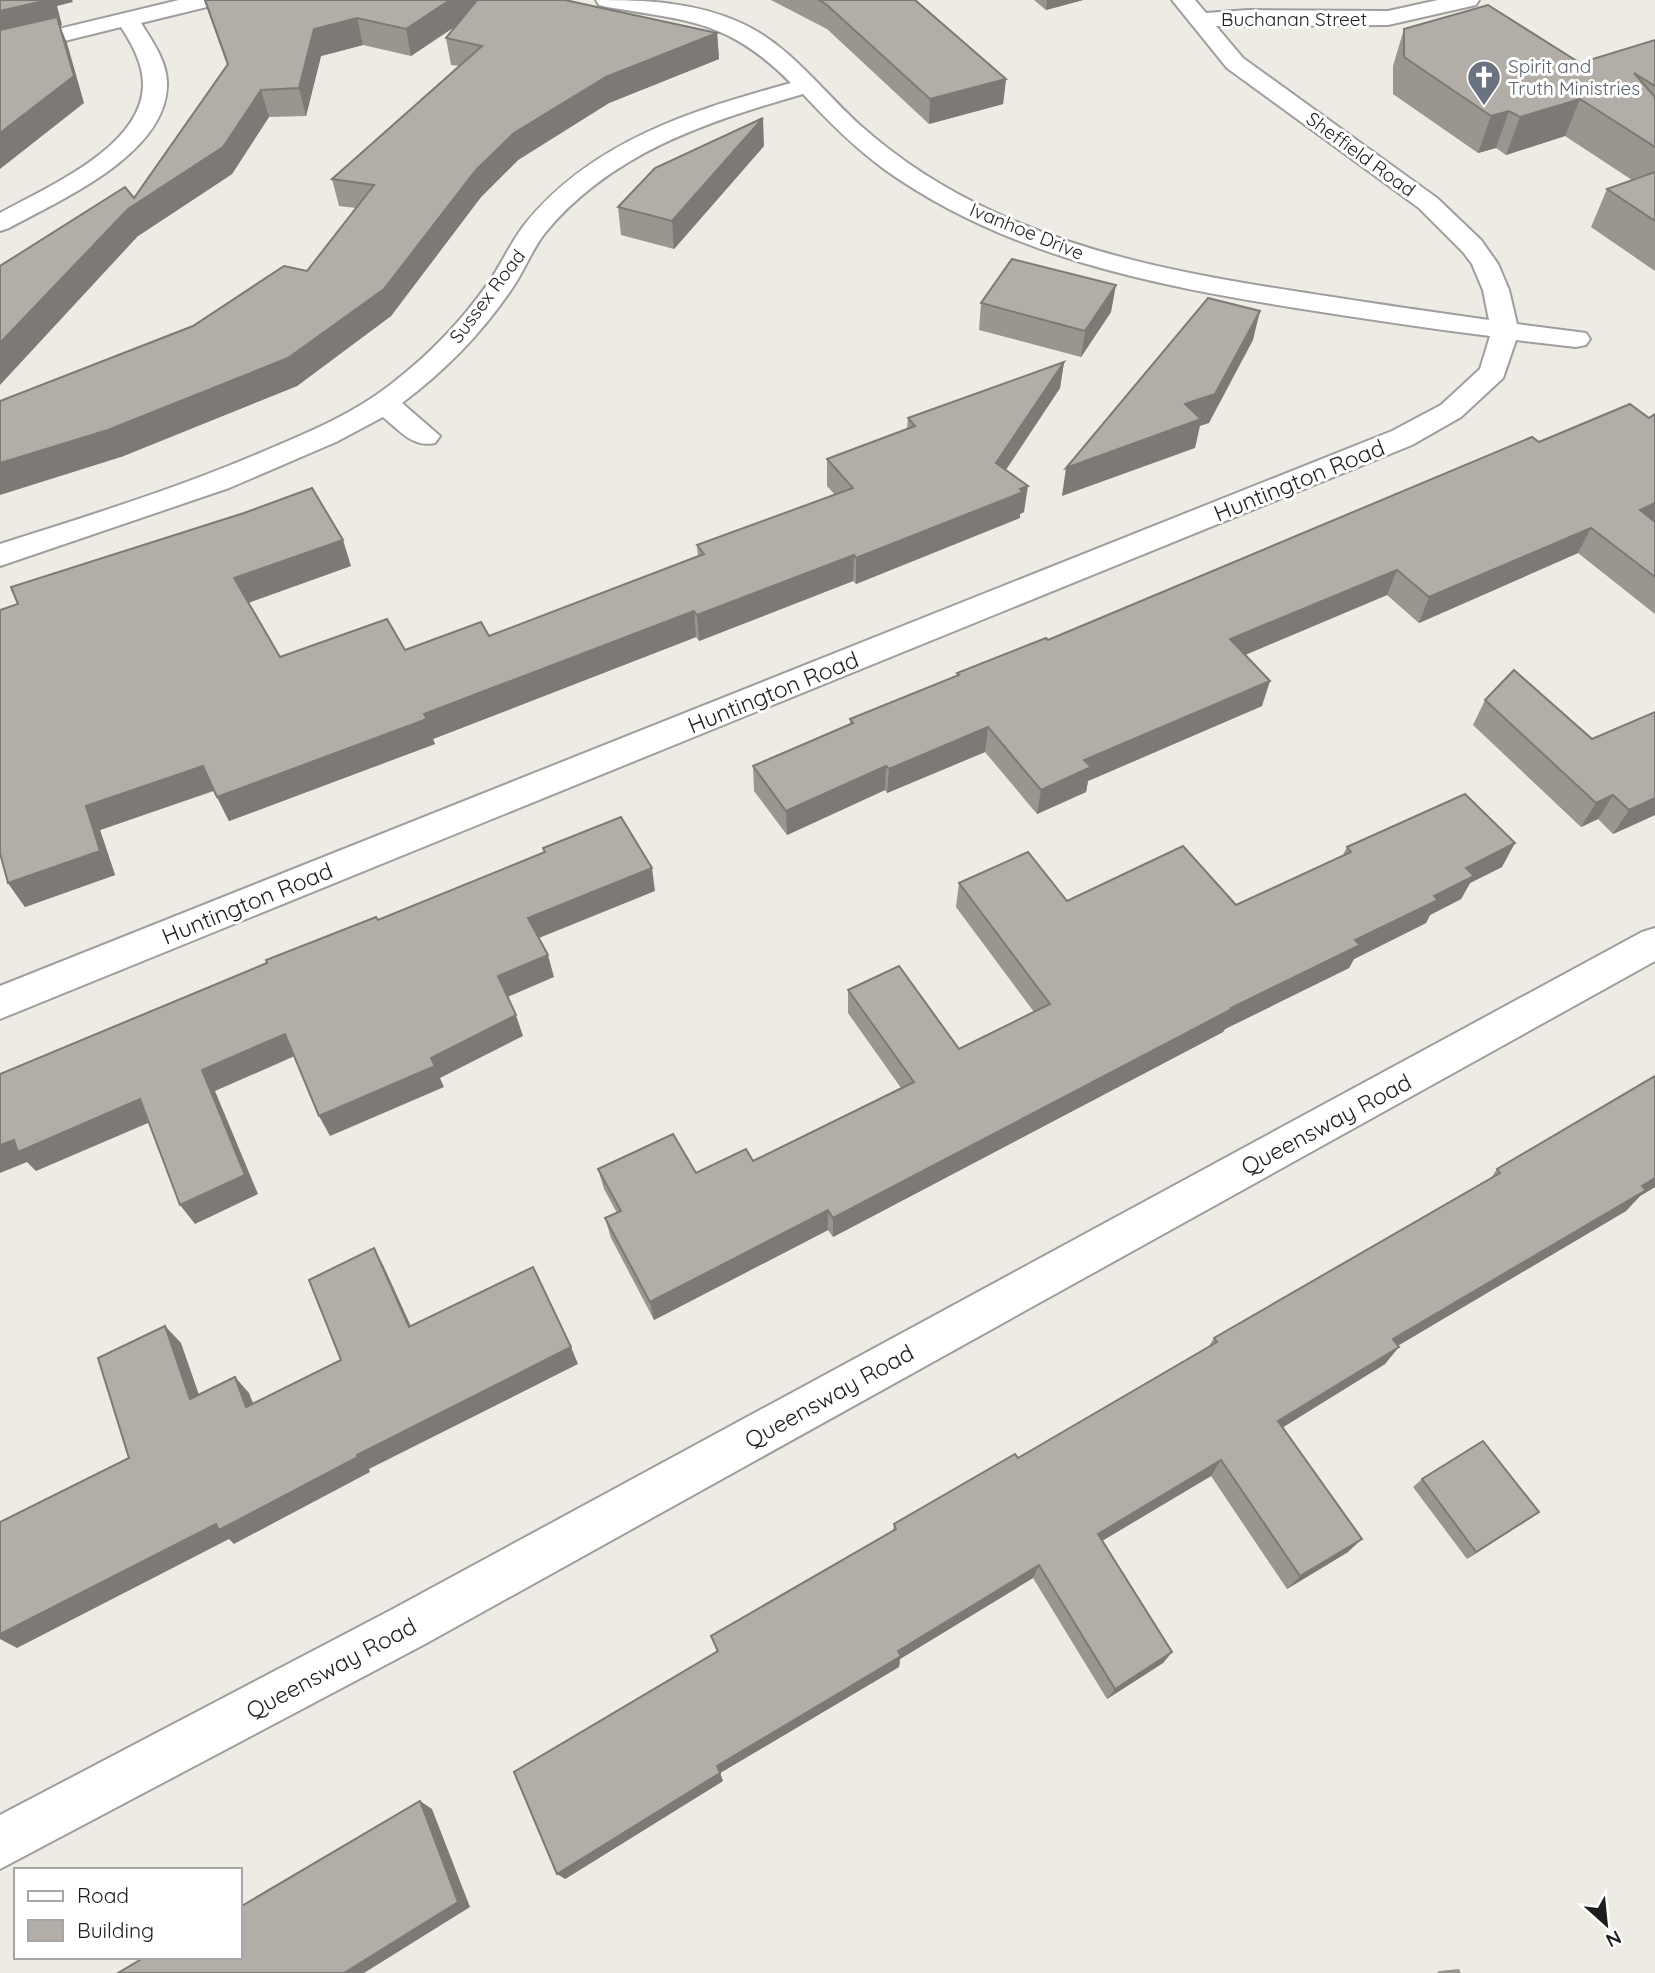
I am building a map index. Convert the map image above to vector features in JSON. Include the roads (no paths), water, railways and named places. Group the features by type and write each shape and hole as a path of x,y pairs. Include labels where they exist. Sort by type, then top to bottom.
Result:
{"street":[{"path":"0,50 207,0"},
{"name":"Ivanhoe Drive","path":"607,0 671,10 733,28 758,41 867,144 910,174 983,217 1074,254 1164,276 1252,292 1505,331 1576,339"},
{"name":"Sheffield Road","path":"1183,0 1201,20 1215,44 1235,62 1428,203 1453,226 1485,264 1496,290 1505,331"},
{"name":"Buchanan Street","path":"1201,20 1248,17 1388,18 1468,0"},
{"path":"0,223 86,177 121,149 138,130 149,112 155,85 149,55 127,19"},
{"name":"Sussex Road","path":"0,555 107,521 251,470 353,424 414,381 457,340 501,284 535,229 572,190 596,170 657,134 806,86"},
{"name":"Huntington Road","path":"0,1003 1402,438 1451,411 1493,372 1505,331"},
{"path":"384,403 425,436"},
{"name":"Queensway Road","path":"0,1843 408,1627 1655,943"}],"place":[{"name":"Spirit and Truth Ministries","path":"1484,107"}]}
